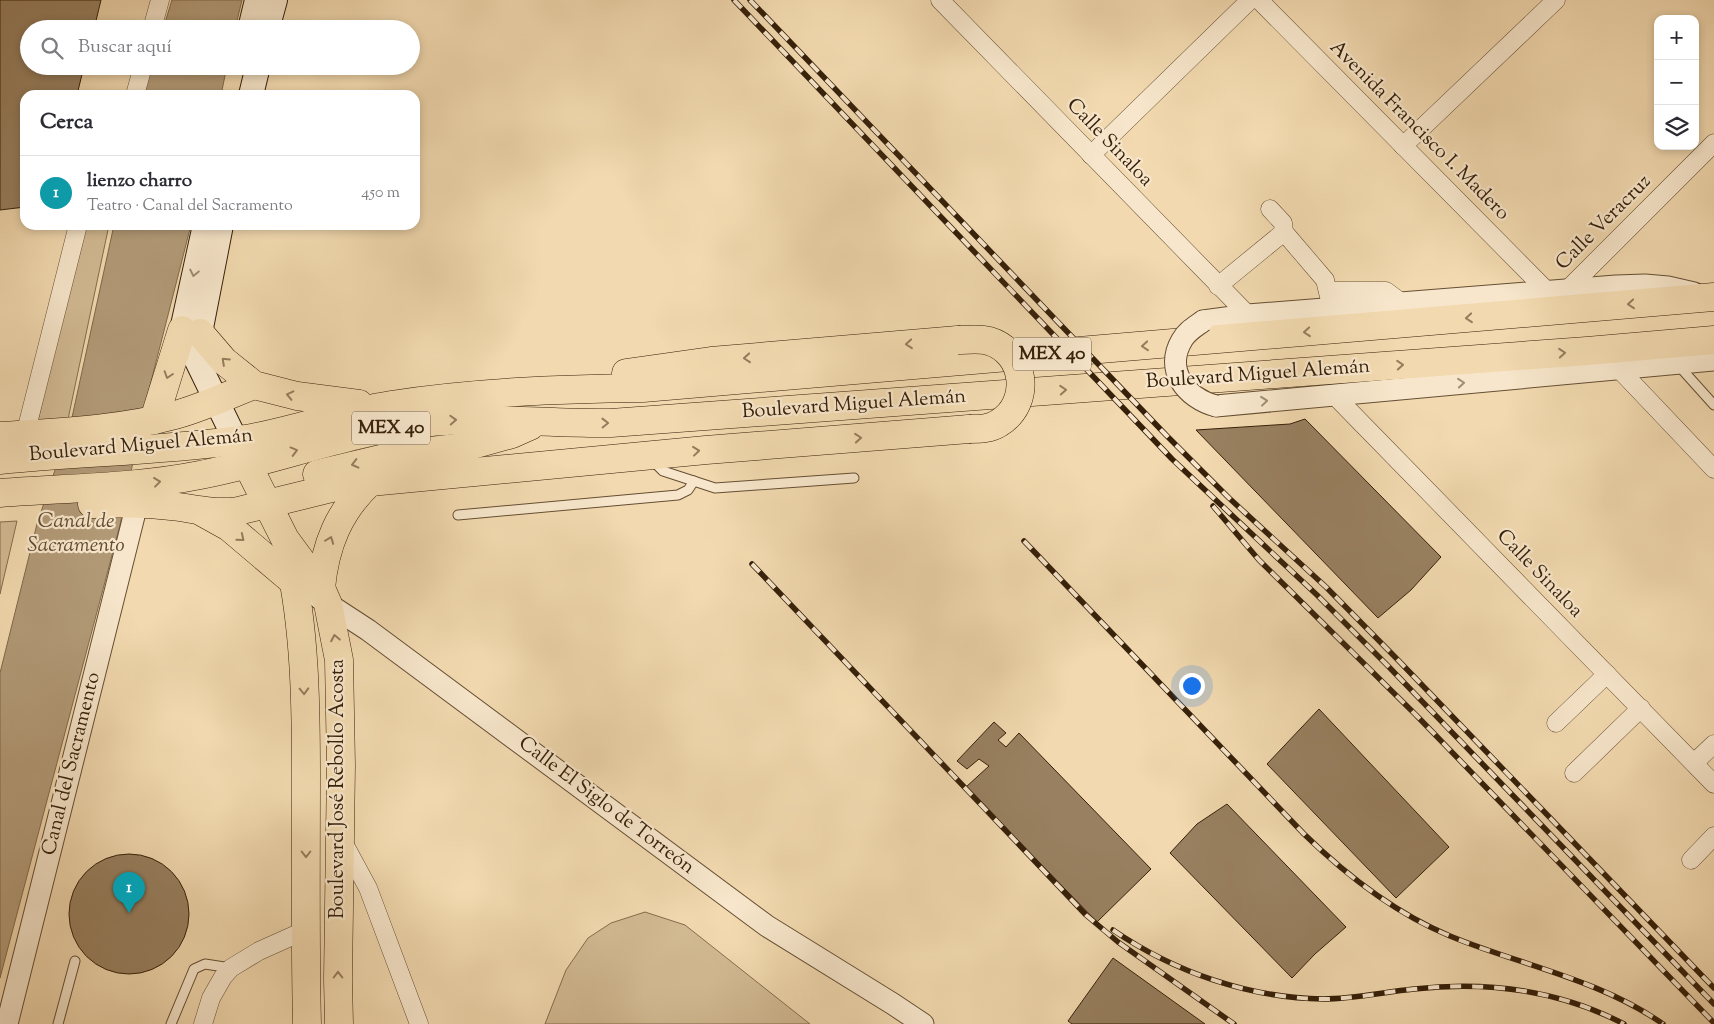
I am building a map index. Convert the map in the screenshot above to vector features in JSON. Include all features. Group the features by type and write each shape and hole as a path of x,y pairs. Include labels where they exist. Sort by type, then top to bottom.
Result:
{"main road":[{"path":"252,20 257,0"},
{"path":"270,20 275,0"},
{"path":"235,90 239,75"},
{"path":"252,90 256,75"},
{"path":"204,230 192,339 216,400 241,452"},
{"path":"154,420 192,339 220,230"},
{"name":"Boulevard Miguel Alemán","path":"0,493 41,498 108,494 200,475 241,452 391,405 530,392 680,385 1714,297"},
{"path":"192,339 254,385 319,400 391,405"},
{"path":"263,497 370,482 647,456 984,429 999,424 1011,414 1018,401 1022,386 1020,371 1013,358 1002,348 988,341 958,340 702,362 618,374 530,392"},
{"name":"Boulevard Miguel Alemán","path":"0,460 20,442 122,438 180,447 241,452 350,437 420,423 475,419 538,423 611,423 1567,353 1714,340"},
{"path":"20,442 70,430 122,438 154,420 177,414 254,385"},
{"path":"108,494 137,504 225,513 238,512 263,497 371,460 445,450 484,442 512,434 538,423 605,403 680,385"},
{"path":"647,456 707,416"},
{"name":"Boulevard José Rebollo Acosta","path":"241,452 285,539 324,596 339,660 341,736 339,1024"},
{"path":"324,596 323,567 335,529 350,503 370,482"},
{"path":"0,497 17,503 41,498"},
{"path":"200,511 229,528 276,565 294,582"},
{"name":"Boulevard José Rebollo Acosta","path":"285,539 294,582 303,670 306,741 307,1024"},
{"path":"306,741 341,736"}],"street":[{"path":"154,20 160,0"},
{"name":"Calle Sinaloa","path":"940,0 1248,315"},
{"path":"1092,154 1250,0"},
{"name":"Avenida Francisco I. Madero","path":"1259,0 1403,146 1557,291"},
{"path":"1403,146 1556,0"},
{"path":"136,90 141,75"},
{"name":"Calle Veracruz","path":"1557,291 1714,143"},
{"path":"1270,209 1283,223 1284,232 1325,280 1330,300"},
{"path":"20,442 77,230"},
{"path":"1218,286 1284,232"},
{"path":"1714,297 1668,287 1645,285 1402,303 1330,300 1203,321 1189,330 1182,340 1177,352 1176,364 1184,388 1204,403 1216,406 1714,360"},
{"path":"1619,369 1714,470"},
{"name":"Calle Sinaloa","path":"1333,394 1714,784"},
{"name":"Canal del Sacramento","path":"7,1024 137,504"},
{"name":"Calle El Siglo de Torreón","path":"294,582 324,596 767,926 923,1024"},
{"path":"1556,723 1607,674"},
{"path":"1574,773 1641,708"},
{"path":"1694,763 1714,744"},
{"path":"1691,860 1714,836"},
{"path":"341,838 368,888 418,1024"},
{"path":"203,1024 211,998 223,977 231,968 260,951 306,930"},
{"path":"293,1024 306,981"}],"lane":[{"path":"1677,364 1714,404"},
{"path":"614,449 647,456 663,471 715,488 854,478"},
{"path":"397,455 429,460"},
{"path":"458,515 678,495 688,490 694,481"},
{"path":"58,1024 75,961"},
{"path":"171,1024 194,969 205,964 231,968"}],"shaded area":[{"path":"82,230 108,230 67,424 37,425"},
{"path":"17,521 0,594 0,522"},
{"path":"645,912 685,925 810,1024 545,1024 566,970 588,938 611,923"}],"water":[{"path":"172,0 242,0 237,20 166,20"},
{"path":"149,75 225,75 222,90 145,90"},
{"name":"Canal de Sacramento","path":"113,230 190,230 144,409 120,525 0,978 0,673 37,524 71,422"}],"building":[{"path":"0,0 101,0 96,20 20,20 20,75 82,75 78,90 20,90 20,208 0,210"},
{"path":"1305,419 1441,557 1411,590 1378,618 1196,430 1290,424"},
{"path":"1319,709 1449,847 1396,898 1267,764"},
{"path":"994,722 1006,733 998,740 1006,747 1019,733 1151,869 1097,922 966,787 989,766 979,759 967,769 957,761"},
{"path":"1227,804 1346,927 1315,954 1292,978 1170,853 1197,824"},
{"path":"129,854 141,855 152,859 162,864 171,872 179,881 184,891 188,902 188,926 184,937 179,947 171,956 162,964 152,969 141,973 129,974 117,973 106,969 96,964 87,956 79,947 74,937 70,926 69,914 70,902 74,891 79,881 87,872 96,864 106,859 117,855"},
{"path":"1113,958 1205,1024 1072,1024 1068,1021"}],"railway":[{"path":"734,0 1172,459 1317,595 1388,666 1714,1004"},
{"path":"750,0 1166,435 1229,498 1326,587 1714,988"},
{"path":"1213,506 1259,560 1416,715 1714,1023"},
{"path":"1024,541 1304,834 1372,892 1430,927 1613,995 1663,1024"},
{"path":"752,564 1086,915 1118,942 1234,1024"},
{"path":"1113,930 1161,958 1187,970 1213,980 1268,994 1335,999 1441,987 1495,988 1522,991 1574,1003 1624,1024"}],"place":[{"name":"lienzo charro","path":"129,913"}]}
